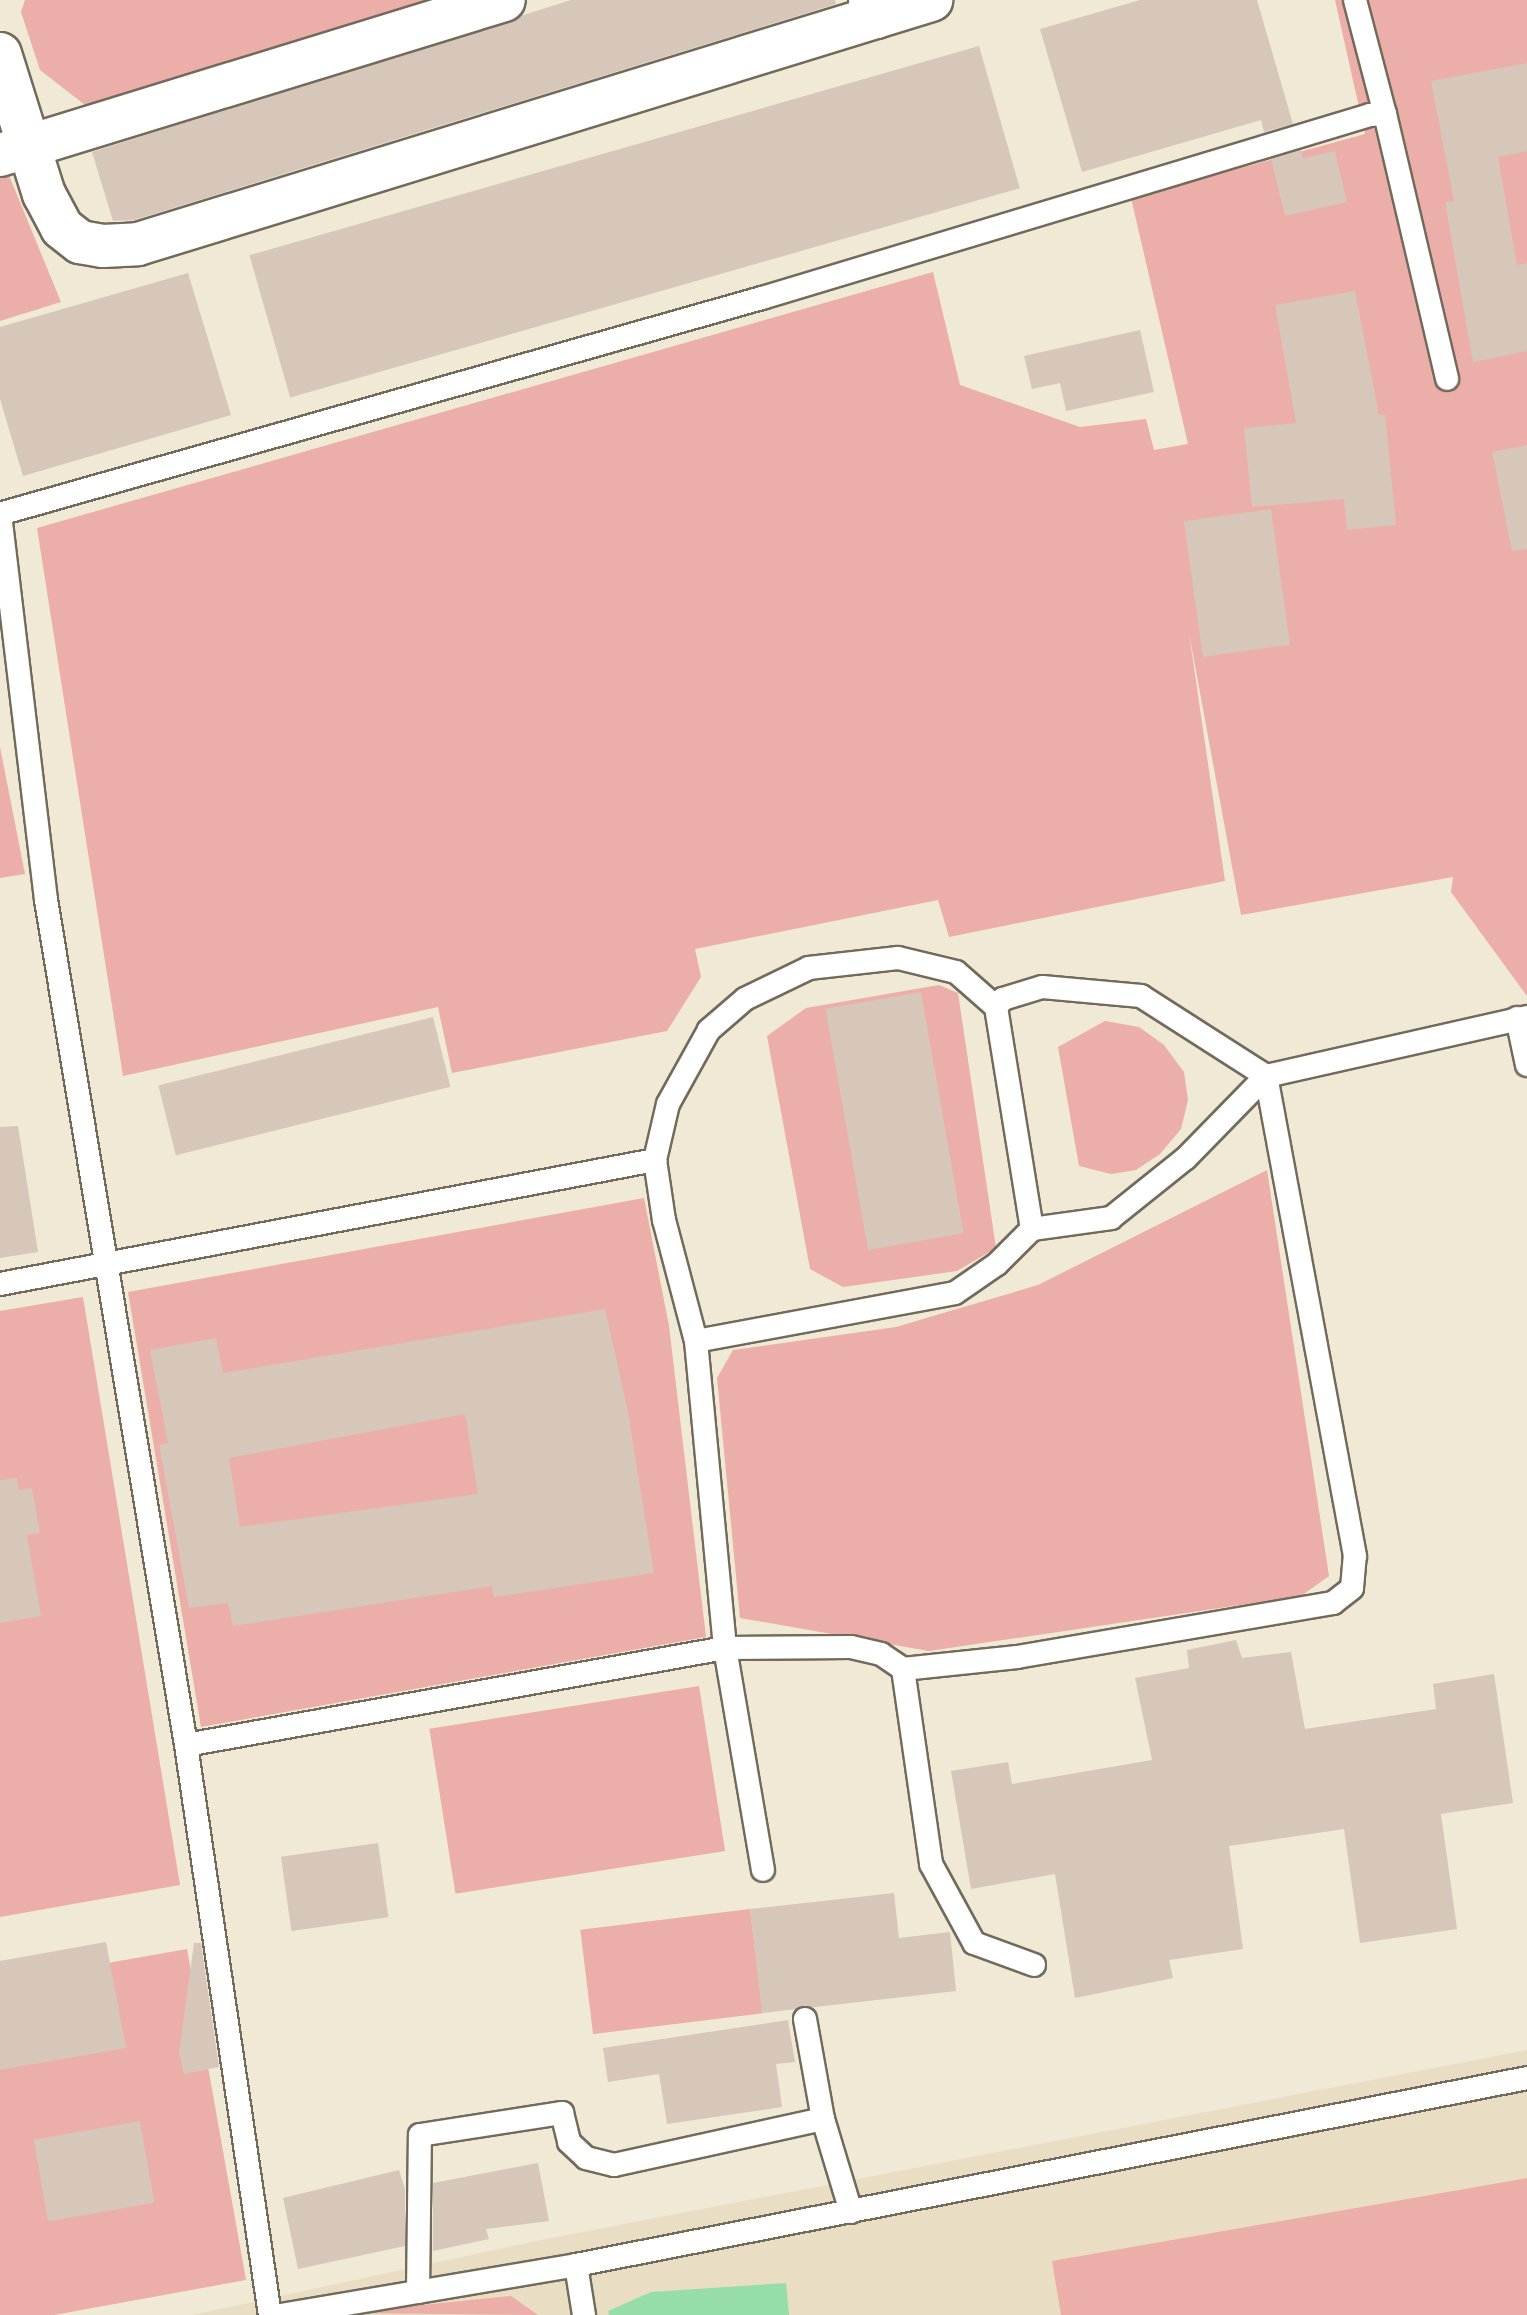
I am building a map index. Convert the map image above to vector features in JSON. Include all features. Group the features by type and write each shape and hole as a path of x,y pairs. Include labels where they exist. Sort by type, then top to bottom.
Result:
{"street":[{"path":"14,151 504,0"},
{"path":"0,54 14,151 44,194 62,228 80,242 138,244 873,9 931,0"}],"lane":[{"path":"1355,0 1447,379"},
{"path":"270,2315 186,1745 46,900 2,513 1385,114"},
{"path":"763,1870 725,1648 696,1341 664,1220 655,1160 668,1104 709,1030 745,999 809,968 898,958 956,972 996,1007 1032,1229"},
{"path":"186,1745 725,1648 851,1647 881,1654 903,1669 1017,1657 1307,1611 1333,1603 1352,1588 1355,1556 1266,1076 1141,996 1042,987 1003,999 996,1007"},
{"path":"696,1341 955,1293 997,1264 1032,1229 1111,1218 1186,1158 1266,1076 1522,1018 1527,1065"},
{"path":"0,1284 106,1267 655,1160"},
{"path":"903,1669 931,1864 974,1943 1034,1965"},
{"path":"805,2019 823,2119 851,2212"},
{"path":"281,2315 576,2265 1527,2078"},
{"path":"418,2292 420,2135 562,2113 569,2142 586,2158 614,2165 823,2119"},
{"path":"576,2265 584,2315"}],"shaded area":[{"path":"25,0 457,0 94,112 40,70 21,12"},
{"path":"1335,0 1527,0 1527,996 1451,892 1453,877 1241,915 1189,633 1225,881 949,937 938,900 695,949 701,977 667,1031 452,1073 438,1007 123,1076 37,528 933,272 960,385 1080,427 1146,419 1154,450 1188,444 1131,198 1365,134"},
{"path":"6,168 61,302 0,321 0,170"},
{"path":"0,747 25,874 0,878"},
{"path":"939,985 958,993 996,1248 957,1271 843,1287 810,1269 767,1036 806,1008"},
{"path":"1105,1021 1139,1027 1164,1045 1184,1072 1188,1100 1181,1129 1160,1154 1136,1170 1111,1174 1079,1166 1058,1047"},
{"path":"1267,1170 1329,1576 1301,1596 929,1651 740,1618 717,1378 733,1350 896,1327 1038,1285"},
{"path":"644,1198 669,1326 706,1637 201,1727 128,1292"},
{"path":"83,1297 180,1885 0,1917 0,1311"},
{"path":"699,1686 725,1851 455,1894 429,1729"},
{"path":"750,1909 763,2013 593,2034 580,1930"},
{"path":"187,1949 246,2280 54,2315 0,2315 0,1982"},
{"path":"1527,2050 1527,2315 192,2315 536,2241"},
{"path":"1527,2178 1527,2315 1061,2315 1052,2261"},
{"path":"786,2283 789,2315 609,2315 608,2311 651,2292"},
{"path":"511,2296 538,2315 345,2313"}],"building":[{"path":"571,0 835,0 836,4 134,220 113,221 92,152"},
{"path":"1140,0 1257,0 1293,124 1264,132 1261,120 1082,172 1040,29"},
{"path":"979,46 1020,188 290,397 249,255"},
{"path":"1527,63 1527,151 1498,157 1517,265 1527,263 1527,351 1473,362 1445,202 1454,201 1431,81"},
{"path":"1301,150 1303,158 1335,151 1347,202 1285,216 1271,159"},
{"path":"188,273 231,415 23,476 0,399 0,327"},
{"path":"1355,291 1379,415 1385,415 1396,525 1347,530 1344,499 1252,507 1244,428 1296,423 1275,305"},
{"path":"1140,330 1154,392 1066,411 1060,383 1032,389 1024,356"},
{"path":"1527,445 1527,549 1512,551 1492,452"},
{"path":"1271,509 1290,645 1203,657 1184,521"},
{"path":"921,992 964,1233 868,1250 825,1009"},
{"path":"433,1017 450,1087 176,1155 158,1085"},
{"path":"18,1126 38,1252 0,1258 0,1127"},
{"path":"605,1309 628,1412 654,1573 494,1597 492,1586 233,1626 228,1603 189,1608 159,1445 168,1443 150,1350 216,1338 223,1373","holes":["465,1414 478,1494 240,1527 229,1458"]},
{"path":"17,1478 19,1490 32,1488 40,1533 27,1535 41,1616 0,1623 0,1480"},
{"path":"1236,1640 1242,1658 1291,1652 1305,1729 1436,1709 1433,1684 1494,1674 1513,1803 1441,1814 1457,1929 1360,1943 1344,1829 1229,1846 1243,1949 1169,1960 1173,1978 1075,1998 1055,1874 971,1889 951,1771 1008,1762 1012,1784 1152,1760 1135,1678 1189,1668 1187,1650"},
{"path":"378,1843 388,1917 291,1931 281,1857"},
{"path":"894,1893 899,1938 950,1932 956,1991 762,2013 750,1909"},
{"path":"106,1942 126,2048 0,2070 0,1961"},
{"path":"194,1943 201,1943 219,2067 184,2074 179,2053"},
{"path":"788,2020 795,2062 776,2064 782,2107 667,2124 659,2074 608,2082 603,2048"},
{"path":"140,2121 154,2203 48,2221 34,2140"},
{"path":"538,2163 549,2221 486,2229 489,2239 433,2251 433,2183"},
{"path":"399,2170 405,2189 405,2246 298,2269 283,2198"}]}
